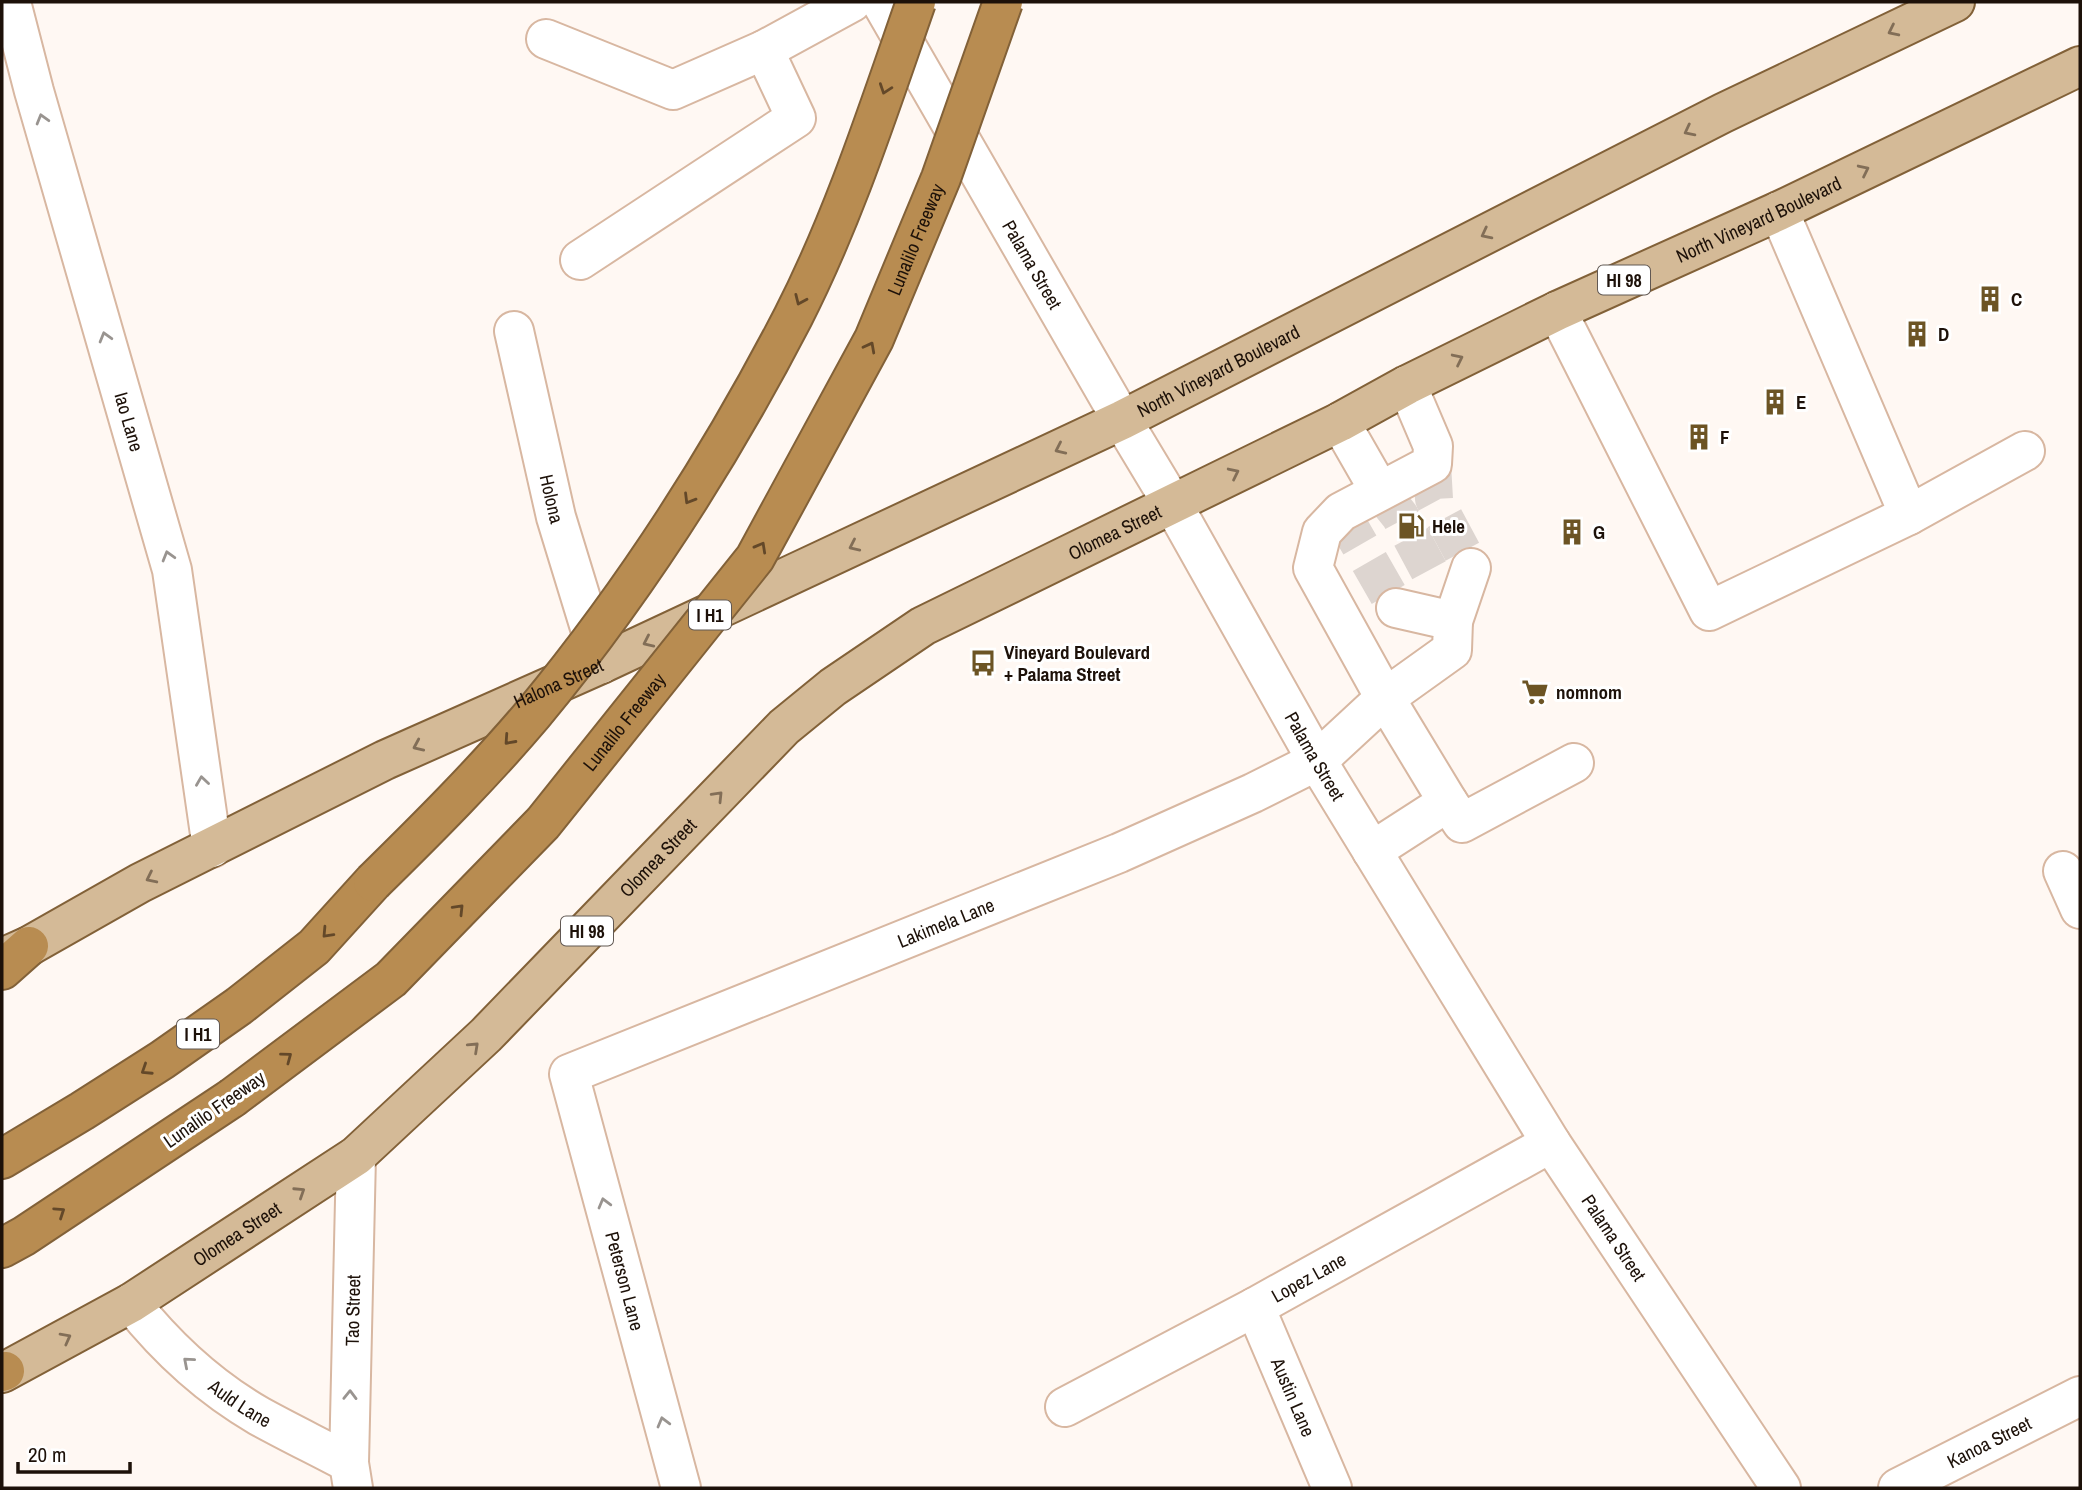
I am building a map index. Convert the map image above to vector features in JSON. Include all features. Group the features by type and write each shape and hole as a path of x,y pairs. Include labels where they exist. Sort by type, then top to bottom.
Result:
{"highway":[{"name":"I H1","path":"2,1159 162,1060 239,1006 313,947 453,804 532,714 609,617 676,520 738,417 794,315 845,198 916,2"},
{"name":"Lunalilo Freeway","path":"2,1248 232,1098 391,979 542,823 755,558 874,339 941,178 1003,2"}],"main road":[{"name":"North Vineyard Boulevard","path":"1122,421 1723,113 1955,2"},
{"name":"North Vineyard Boulevard","path":"1172,503 1340,422 1407,385 1557,311 1779,211 2080,66"},
{"name":"Halona Street","path":"11,958 140,883 385,760 601,664 1122,421"},
{"name":"Olomea Street","path":"3,1372 131,1303 356,1156 486,1035 784,727 824,695 923,626 1172,503"}],"street":[{"name":"Iao Lane","path":"11,2 34,91 173,570 212,848"},
{"path":"546,39 673,90 764,50 852,2"},
{"name":"Palama Street","path":"881,2 1172,503 1317,761 1551,1143 1781,1488"},
{"path":"580,260 796,118 764,50"},
{"path":"1779,211 1909,514"},
{"path":"1557,311 1709,611 1909,514 2025,451"},
{"name":"Holona","path":"514,331 556,517 601,664"},
{"path":"1407,385 1433,446 1432,464 1340,512 1322,532 1313,568 1385,698 1462,823 1574,763"},
{"path":"1340,422 1379,490"},
{"path":"1396,608 1446,604 1471,568"},
{"name":"Lakimela Lane","path":"569,1074 1119,853 1317,761 1385,698 1452,650 1446,604"},
{"path":"1372,851 1447,802"},
{"path":"2063,871 2080,909"},
{"name":"Peterson Lane","path":"569,1074 681,1488"},
{"name":"Lopez Lane","path":"1065,1407 1255,1307 1551,1143"},
{"name":"Tao Street","path":"351,1476 356,1156"},
{"name":"Auld Lane","path":"131,1303 159,1338 216,1386 351,1476"},
{"name":"Austin Lane","path":"1255,1307 1332,1488"},
{"name":"Kanoa Street","path":"1898,1488 2080,1396"}],"tunnel":[{"path":"1432,464 1434,499 1471,568"},
{"path":"1379,490 1400,516 1438,587"},
{"path":"1341,512 1396,608"}],"place":[{"name":"C","path":"1990,299"},
{"name":"D","path":"1917,334"},
{"name":"E","path":"1775,402"},
{"name":"F","path":"1699,437"},
{"name":"Hele","path":"1411,526"},
{"name":"G","path":"1572,532"},
{"name":"Vineyard Boulevard + Palama Street","path":"983,663"},
{"name":"nomnom","path":"1535,692"}]}
